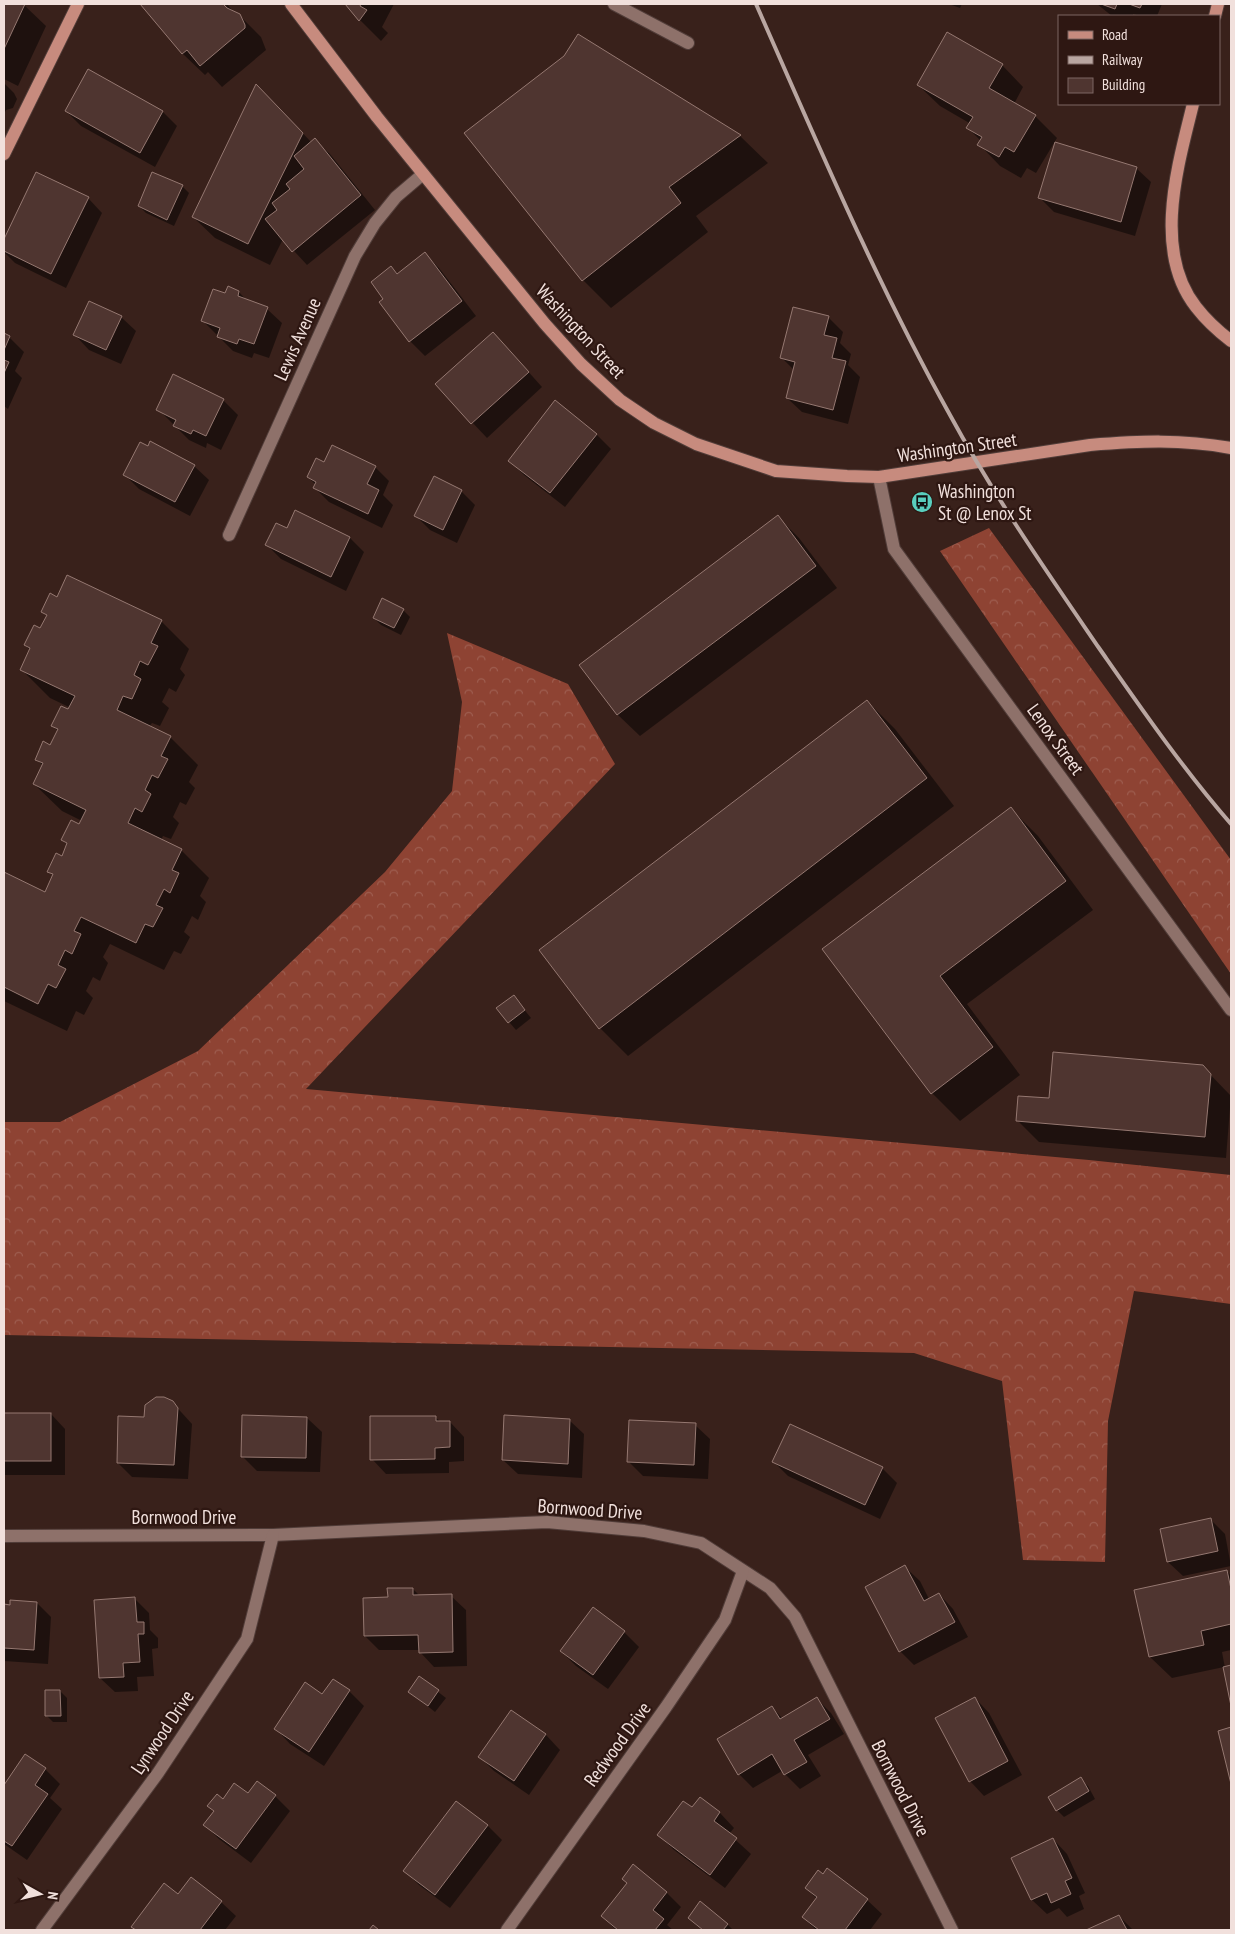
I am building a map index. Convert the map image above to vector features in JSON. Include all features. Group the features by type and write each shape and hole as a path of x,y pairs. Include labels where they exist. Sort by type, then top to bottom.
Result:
{"main road":[{"path":"4,154 78,4"},
{"name":"Washington Street","path":"291,4 423,174 545,324 581,364 620,400 654,423 696,444 776,471 813,475 879,477 1090,445 1124,442 1162,440 1203,443 1231,448"},
{"path":"1193,105 1174,189 1172,222 1174,255 1181,279 1195,306 1216,329 1231,341"}],"street":[{"path":"614,4 688,44"},
{"name":"Lewis Avenue","path":"229,535 355,256 375,223 396,198 423,174"},
{"name":"Lenox Street","path":"879,477 894,549 1231,1010"},
{"name":"Bornwood Drive","path":"4,1536 273,1535 547,1522 644,1531 701,1544 770,1588 795,1617 952,1930"},
{"name":"Lynwood Drive","path":"42,1930 158,1773 247,1639 273,1535"},
{"name":"Redwood Drive","path":"507,1930 666,1707 725,1620 743,1571"}],"green space":[{"path":"989,528 1231,860 1231,974 940,551"},
{"path":"447,633 568,684 615,764 306,1089 1089,1160 1231,1175 1231,1304 1134,1291 1108,1421 1105,1562 1023,1560 1002,1381 914,1353 4,1335 4,1122 60,1122 198,1051 385,872 452,791 462,702"}],"building":[{"path":"4,4 25,4 4,49"},
{"path":"140,4 223,4 240,14 245,28 200,66 187,50 182,54"},
{"path":"345,4 361,4 360,6 367,10 359,21"},
{"path":"1101,4 1117,4 1115,9"},
{"path":"1129,4 1142,4 1140,8"},
{"path":"947,32 1003,64 989,88 1036,115 1014,152 1005,147 999,157 977,145 982,137 966,128 973,117 917,85"},
{"path":"578,34 741,135 669,187 681,203 582,281 464,133 564,56"},
{"path":"88,69 163,111 140,153 65,111"},
{"path":"256,84 303,133 248,244 192,217"},
{"path":"315,138 361,195 292,252 265,219 277,210 272,203 290,189 286,184 304,169 294,156"},
{"path":"1055,142 1137,167 1121,222 1038,198"},
{"path":"36,172 89,197 51,274 4,251 4,239"},
{"path":"152,172 183,185 167,220 138,206"},
{"path":"425,252 462,301 409,342 379,302 383,299 371,282 391,266 397,274"},
{"path":"228,286 239,291 238,296 268,307 254,344 239,339 237,344 217,337 220,328 201,321 213,289 225,293"},
{"path":"89,301 122,316 106,350 73,335"},
{"path":"793,307 829,316 824,335 837,338 832,358 846,361 833,410 786,398 795,362 780,358"},
{"path":"493,332 529,372 471,424 435,384"},
{"path":"4,333 10,336 4,350"},
{"path":"4,360 9,362 4,373"},
{"path":"173,374 224,399 206,436 193,430 191,434 173,426 176,420 156,410"},
{"path":"555,400 597,434 550,493 508,461"},
{"path":"150,441 195,465 175,502 123,475 140,442 148,446"},
{"path":"332,445 376,466 367,484 379,490 368,514 313,488 316,482 307,477 316,458 324,462"},
{"path":"434,476 462,490 443,530 414,516"},
{"path":"295,510 350,537 331,577 265,545 276,523 287,528"},
{"path":"778,515 816,566 617,715 579,665"},
{"path":"67,575 162,620 151,643 158,646 148,665 140,661 134,675 141,679 132,699 123,696 117,710 171,736 161,756 168,759 158,778 152,775 145,790 151,794 142,812 135,808 128,823 182,849 172,870 179,873 170,893 164,889 156,905 163,908 153,927 145,924 136,943 81,917 74,931 81,934 72,954 65,950 58,965 66,969 56,988 48,984 38,1004 4,987 4,872 45,892 53,874 47,872 56,853 62,856 67,843 61,840 71,820 79,824 86,810 33,784 43,763 35,760 43,741 50,745 58,729 51,726 61,706 68,709 75,696 20,670 30,648 24,645 34,625 40,628 47,615 41,612 50,593 57,597"},
{"path":"382,598 404,609 394,628 373,618"},
{"path":"867,700 927,778 599,1029 539,950"},
{"path":"1011,807 1066,881 940,976 993,1047 931,1094 822,949"},
{"path":"514,995 525,1010 508,1023 496,1008"},
{"path":"1053,1052 1203,1065 1211,1074 1205,1137 1016,1121 1018,1096 1049,1098"},
{"path":"156,1397 164,1397 173,1401 178,1408 174,1465 117,1463 118,1416 144,1417 145,1405"},
{"path":"4,1413 51,1413 51,1461 4,1461"},
{"path":"242,1415 307,1417 306,1458 241,1457"},
{"path":"504,1415 570,1419 568,1464 502,1460"},
{"path":"370,1416 436,1416 436,1421 450,1421 450,1447 435,1448 435,1459 370,1460"},
{"path":"629,1420 696,1423 694,1465 627,1462"},
{"path":"790,1424 883,1467 865,1505 772,1462"},
{"path":"1211,1518 1218,1551 1167,1562 1160,1529"},
{"path":"905,1565 924,1601 939,1593 955,1622 899,1652 865,1587"},
{"path":"1227,1570 1231,1589 1231,1624 1201,1631 1204,1645 1149,1657 1134,1590"},
{"path":"387,1588 413,1588 413,1595 452,1594 453,1652 419,1653 418,1635 364,1636 363,1598 388,1597"},
{"path":"135,1597 137,1622 144,1622 144,1634 138,1634 140,1662 123,1663 124,1677 99,1678 94,1600"},
{"path":"10,1600 37,1602 34,1650 4,1648 4,1604 10,1605"},
{"path":"593,1607 625,1631 593,1675 560,1651"},
{"path":"1231,1665 1231,1706 1223,1667"},
{"path":"419,1676 439,1690 428,1706 408,1692"},
{"path":"333,1679 350,1690 309,1752 274,1729 305,1682 322,1694"},
{"path":"45,1690 60,1690 61,1716 45,1716"},
{"path":"817,1697 830,1719 794,1740 807,1762 784,1775 772,1754 738,1775 717,1739 772,1706 780,1719"},
{"path":"975,1697 1008,1761 969,1782 935,1718"},
{"path":"511,1710 546,1734 514,1781 478,1757"},
{"path":"1231,1727 1231,1784 1218,1731"},
{"path":"25,1754 46,1768 35,1785 48,1794 12,1846 4,1841 4,1785"},
{"path":"1081,1777 1089,1791 1056,1811 1048,1797"},
{"path":"257,1781 276,1795 236,1849 203,1825 214,1811 207,1806 217,1794 223,1799 234,1783 248,1793"},
{"path":"700,1797 720,1812 714,1821 737,1838 710,1875 657,1835 683,1801 692,1807"},
{"path":"456,1801 488,1825 435,1895 403,1871"},
{"path":"1053,1838 1072,1878 1065,1881 1071,1894 1051,1903 1047,1893 1031,1900 1011,1858"},
{"path":"633,1864 667,1892 653,1910 664,1919 655,1930 618,1930 601,1916 627,1883 622,1879"},
{"path":"827,1868 868,1899 845,1930 819,1930 802,1917 817,1897 805,1888 818,1870 823,1874"},
{"path":"191,1877 222,1901 200,1930 136,1930 131,1927 164,1883 178,1894"},
{"path":"700,1901 728,1924 723,1930 703,1930 688,1918"},
{"path":"1119,1915 1127,1930 1086,1930"},
{"path":"373,1925 379,1930 369,1930"}],"railway":[{"path":"756,4 872,263 923,365 967,445 1022,533 1099,648 1179,760 1231,824"}],"place":[{"name":"Washington St @ Lenox St","path":"922,502"}]}
